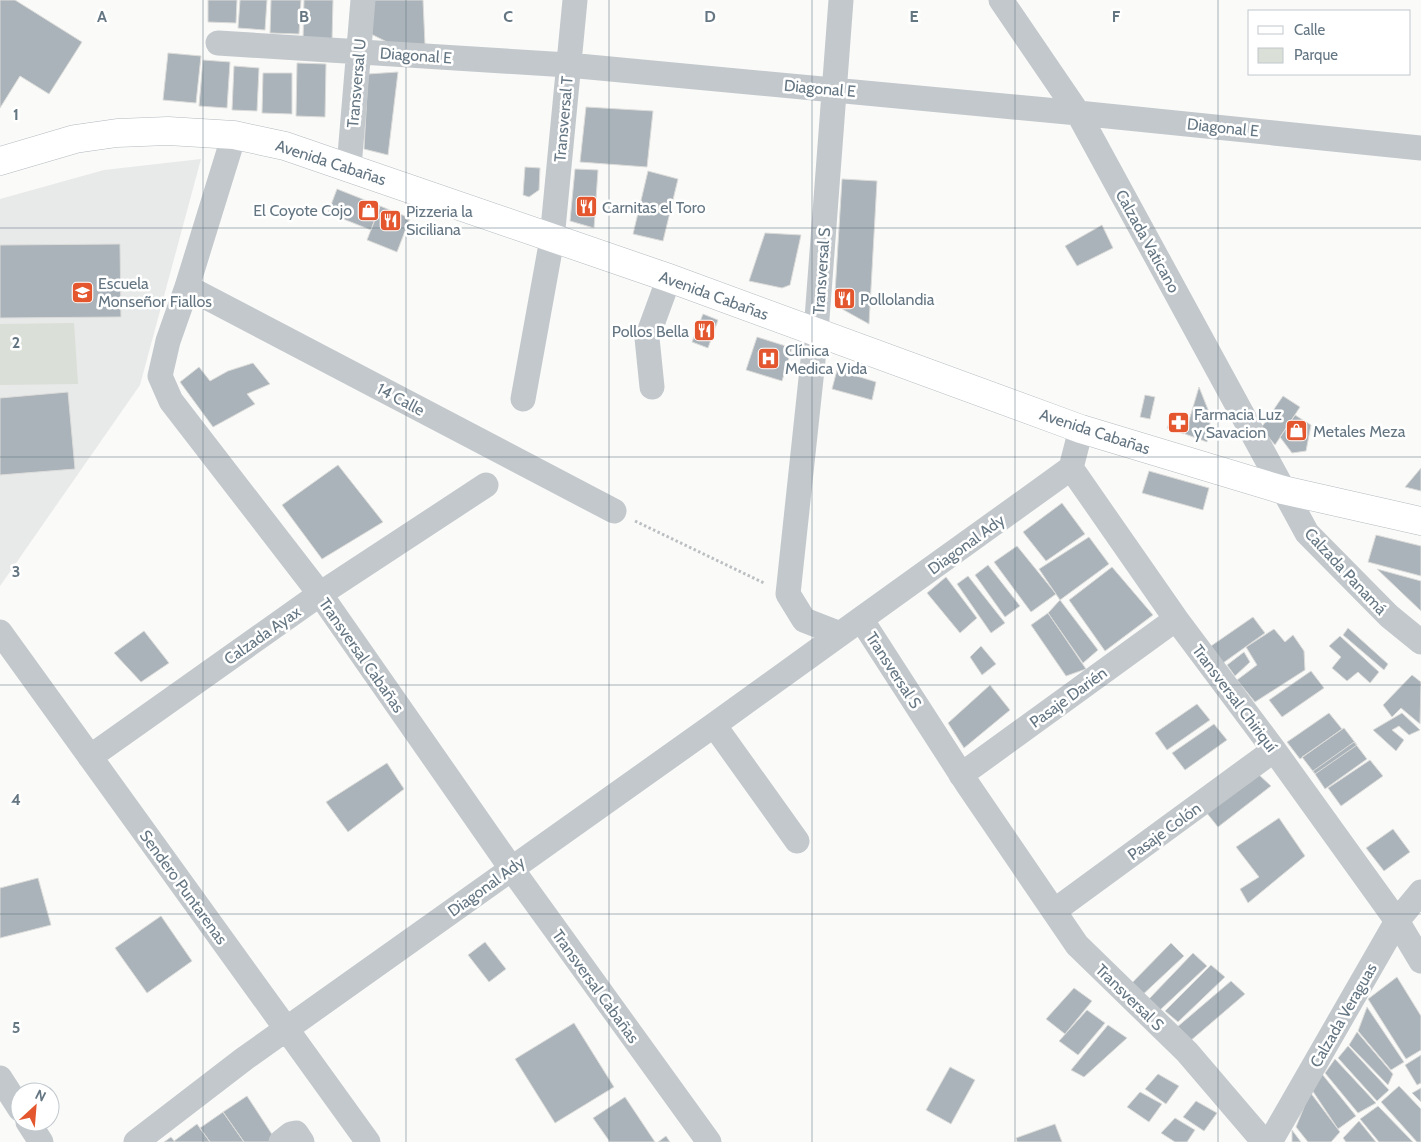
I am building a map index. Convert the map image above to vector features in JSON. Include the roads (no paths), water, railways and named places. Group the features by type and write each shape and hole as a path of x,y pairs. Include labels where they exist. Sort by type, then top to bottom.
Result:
{"street":[{"name":"Transversal U","path":"349,167 362,0"},
{"name":"Transversal T","path":"523,399 552,239 575,0"},
{"name":"Transversal S","path":"841,0 816,332 788,594 804,620 840,634 861,619 961,774 1077,945 1187,1052 1264,1142"},
{"name":"Calzada Vaticano","path":"1001,0 1078,113 1283,490"},
{"name":"Diagonal E","path":"218,43 568,65 1078,113 1421,148"},
{"name":"Avenida Cabañas","path":"0,161 75,140 117,133 168,130 234,135 285,146 669,278 1081,429 1283,490 1421,521"},
{"name":"Transversal Cabañas","path":"234,135 187,287 168,341 160,376 172,401 320,594 511,868 709,1142"},
{"path":"652,387 647,338 669,278"},
{"name":"14 Calle","path":"187,287 614,511"},
{"path":"1070,468 1081,429"},
{"name":"Transversal Chiriquí","path":"1070,468 1176,619 1274,750 1397,921 1421,961"},
{"name":"Diagonal Ady","path":"861,619 1070,468"},
{"name":"Calzada Ayax","path":"90,757 320,594 486,485"},
{"name":"Calzada Panamá","path":"1283,490 1307,533 1389,616 1421,642"},
{"name":"Pasaje Darién","path":"961,774 1176,619"},
{"name":"Sendero Puntarenas","path":"0,632 368,1142"},
{"name":"Diagonal Ady","path":"136,1142 244,1059 714,726 840,634"},
{"path":"714,726 797,841"},
{"name":"Pasaje Colón","path":"1054,911 1274,750"},
{"name":"Calzada Veraguas","path":"1270,1142 1397,921 1421,892"},
{"path":"0,1078 10,1094"},
{"path":"281,1142 293,1133 296,1133 302,1142"}],"place":[{"name":"Carnitas el Toro","path":"586,207"},
{"name":"El Coyote Cojo","path":"368,210"},
{"name":"Pizzeria la Siciliana","path":"390,220"},
{"name":"Escuela Monseñor Fiallos","path":"82,292"},
{"name":"Pollolandia","path":"844,299"},
{"name":"Pollos Bella","path":"705,331"},
{"name":"Clínica Medica Vida","path":"769,359"},
{"name":"Farmacia Luz y Savacion","path":"1178,423"},
{"name":"Metales Meza","path":"1297,431"}]}
